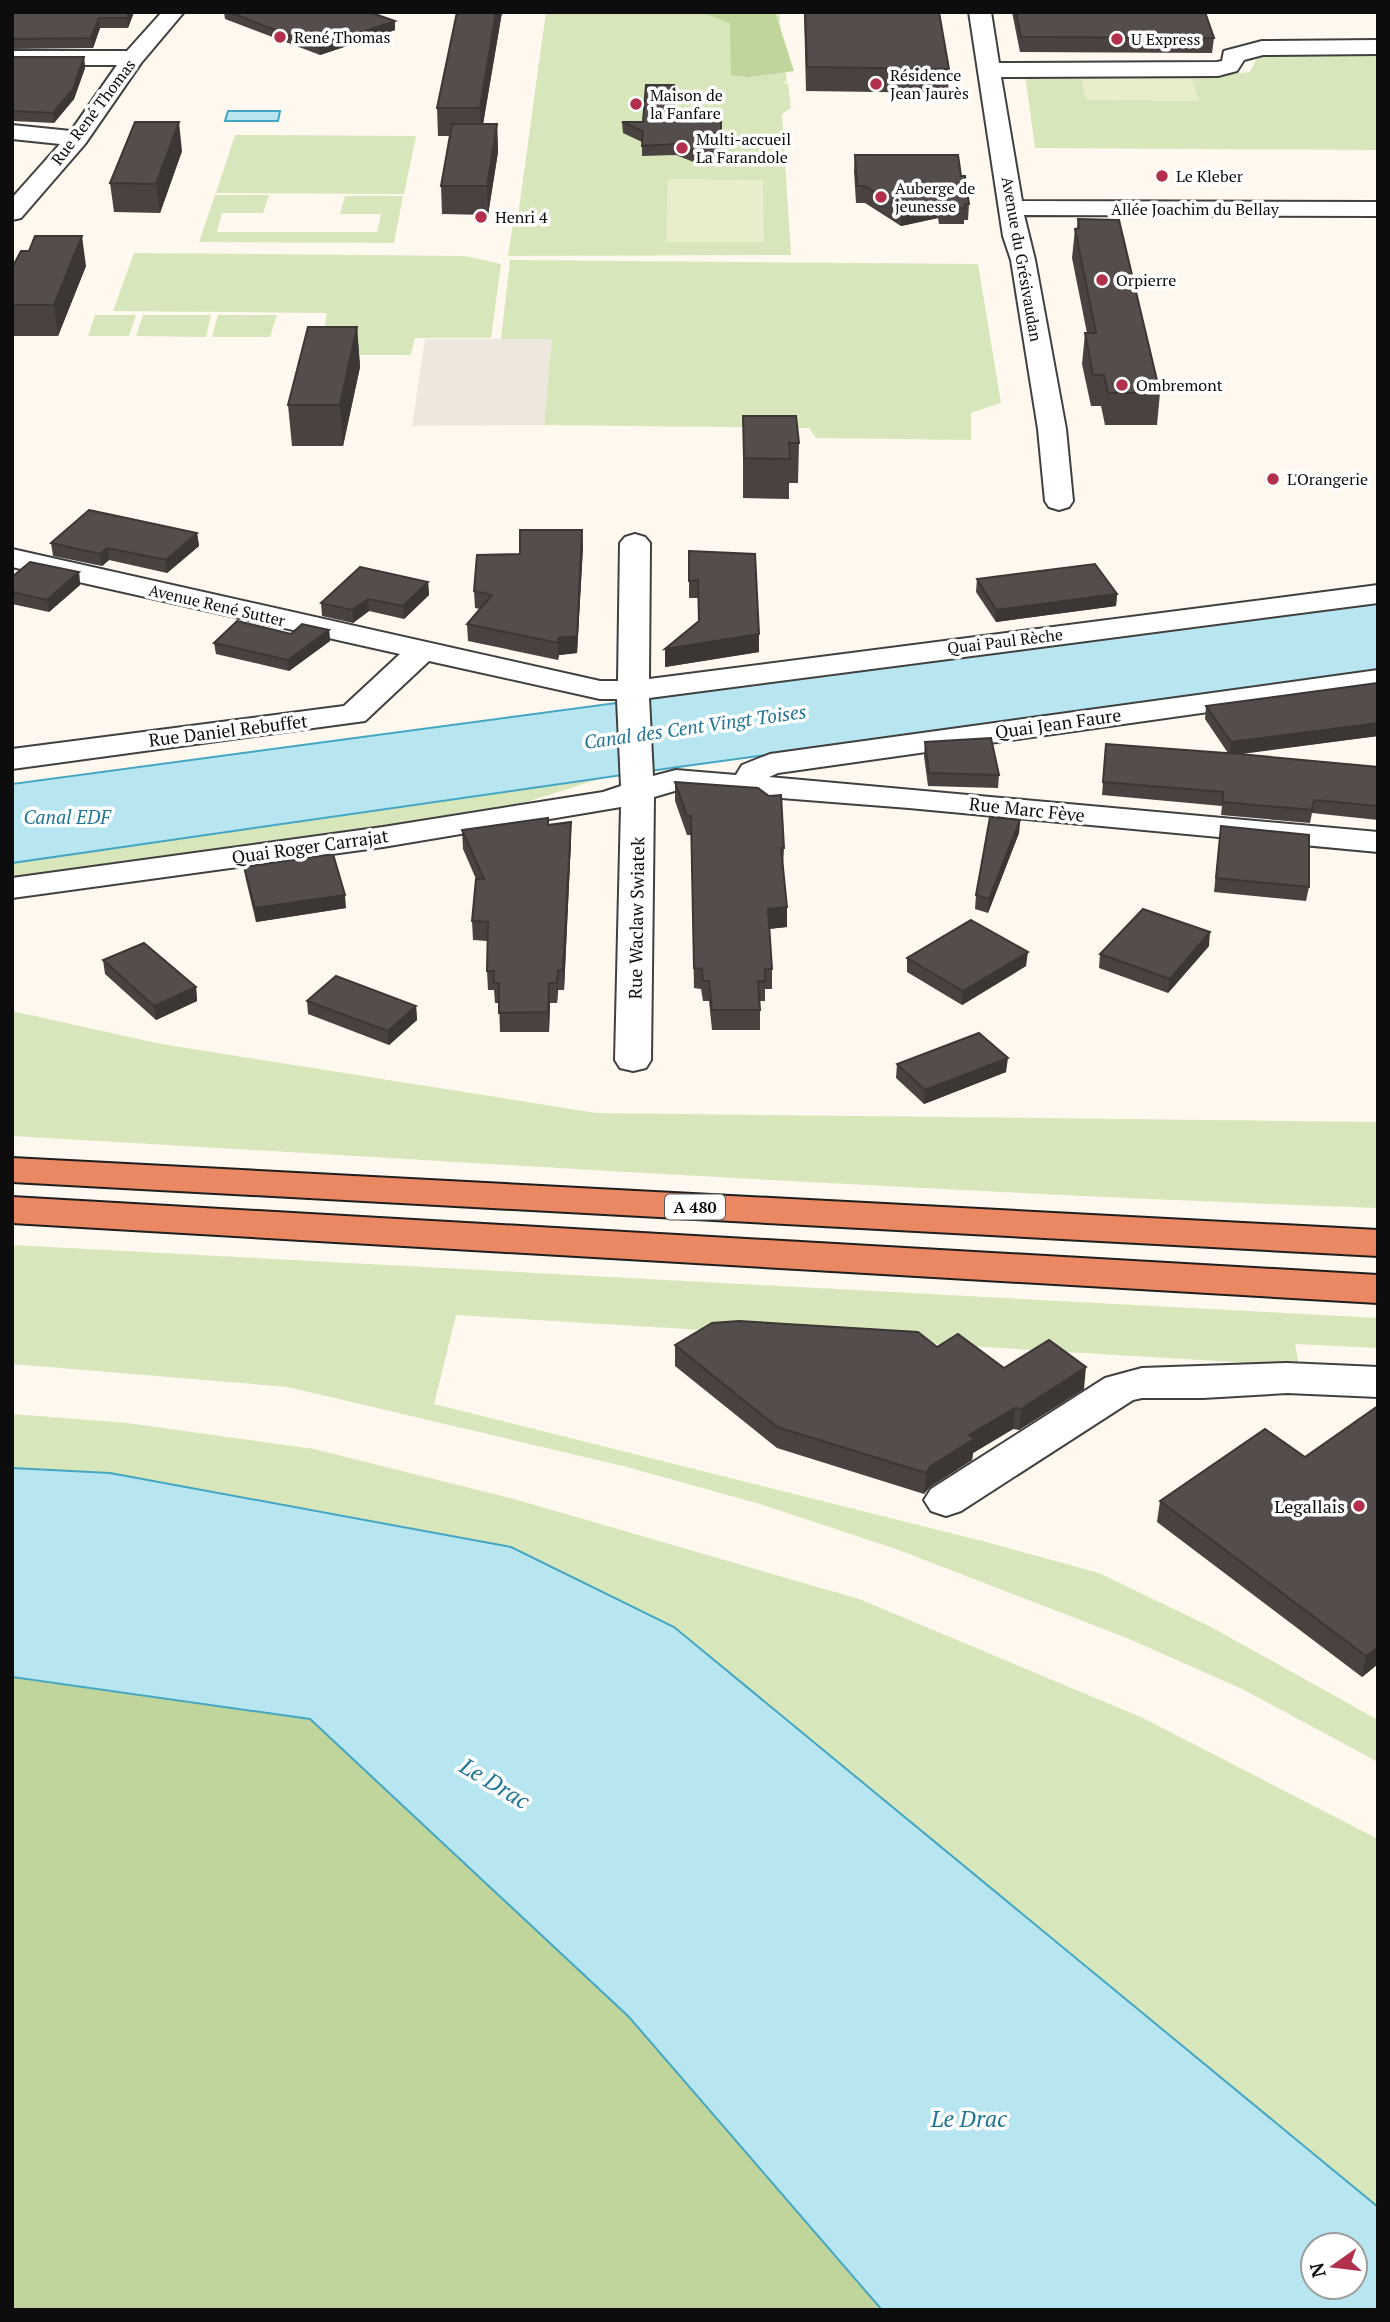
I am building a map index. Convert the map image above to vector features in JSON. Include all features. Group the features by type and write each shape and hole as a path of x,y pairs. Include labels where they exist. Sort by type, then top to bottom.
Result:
{"highway":[{"name":"A 480","path":"12,1170 1378,1243"},
{"path":"12,1210 1378,1289"},
{"path":"12,1228 264,1244 335,1230"}],"street":[{"name":"Rue René Thomas","path":"12,213 77,139 133,58 174,12"},
{"name":"Avenue du Grésivaudan","path":"979,14 1052,429 1059,502"},
{"path":"988,70 1217,69 1229,66 1233,62 1232,55 1251,49 1378,47"},
{"path":"12,58 133,58"},
{"path":"12,132 77,139"},
{"name":"Allée Joachim du Bellay","path":"1011,208 1378,209"},
{"name":"Rue Waclaw Swiatek","path":"634,1060 627,790 633,694 635,544"},
{"name":"Avenue René Sutter","path":"12,558 421,652 600,690 633,694"},
{"name":"Quai Paul Rèche","path":"633,694 1378,594"},
{"name":"Rue Daniel Rebuffet","path":"12,759 354,714 421,652"},
{"name":"Quai Jean Faure","path":"747,785 754,772 770,764 1378,679"},
{"name":"Rue Marc Fève","path":"676,780 1378,842"},
{"name":"Quai Roger Carrajat","path":"12,887 383,837 676,780"},
{"path":"946,1500 1120,1388 1142,1384 1287,1378 1378,1382"}],"green space":[{"path":"546,12 779,12 780,22 776,22 780,23 781,31 777,32 781,33 787,82 780,81 788,84 791,108 782,114 791,255 508,256 514,217 518,216"},
{"path":"700,12 775,12 794,71 749,77 731,75 730,23"},
{"path":"1279,51 1378,51 1378,150 1035,148 1025,74 1231,74 1250,72 1257,58"},
{"path":"1081,79 1192,79 1199,101 1086,100"},
{"path":"235,135 416,136 404,194 216,193"},
{"path":"668,179 763,180 764,242 666,242"},
{"path":"215,195 269,195 263,213 222,213 217,232 377,232 381,214 340,214 345,196 403,196 394,243 199,242"},
{"path":"134,253 465,256 501,264 491,338 415,338 411,355 343,355 321,346 327,313 113,311"},
{"path":"510,260 978,264 1001,403 971,413 971,440 816,438 809,428 544,425 551,339 501,339"},
{"path":"95,315 136,315 129,336 88,336"},
{"path":"143,315 211,315 206,337 136,336"},
{"path":"218,315 277,315 270,337 212,337"},
{"path":"599,779 504,809 12,884 12,863"},
{"path":"12,1011 161,1044 596,1113 1378,1122 1378,1208 865,1185 12,1136"},
{"path":"12,1245 1378,1318 1378,1348 1295,1344 1299,1366 456,1315 434,1404 990,1543 1099,1573 1211,1627 1378,1720 1378,1762 1242,1689 1127,1638 896,1549 760,1504 623,1466 288,1387 12,1364"},
{"path":"12,1414 127,1423 314,1449 514,1499 859,1599 1143,1718 1378,1839 1378,2207 674,1627 511,1547 110,1473 12,1468"},
{"path":"12,1677 310,1719 629,2017 882,2310 12,2310"}],"shaded area":[{"path":"425,339 552,339 544,425 412,426"}],"water":[{"path":"228,111 280,111 278,121 225,121"},
{"name":"Canal EDF","path":"1378,601 1378,671 671,768 12,863 12,784"},
{"name":"Le Drac","path":"12,1468 110,1473 511,1547 674,1627 1378,2207 1378,2310 882,2310 629,2017 310,1719 12,1677"}],"building":[{"path":"12,12 129,12 127,18 99,18 91,38 12,39"},
{"path":"229,12 369,12 395,21 319,47"},
{"path":"457,12 496,12 480,108 437,108"},
{"path":"805,12 939,12 949,69 807,67"},
{"path":"1016,12 1205,12 1214,38 1021,37"},
{"path":"12,57 84,57 73,89 53,113 12,111"},
{"path":"646,85 674,85 675,121 721,121 721,152 696,152 676,144 642,146 643,131 622,122 643,122"},
{"path":"135,122 179,122 156,184 110,183"},
{"path":"452,124 497,124 487,186 441,186"},
{"path":"855,155 958,155 961,176 965,176 969,204 965,204 965,208 940,207 938,201 902,210 865,186 857,186"},
{"path":"1078,219 1119,220 1160,393 1108,393 1104,375 1093,375 1085,333 1096,333 1075,229 1079,228"},
{"path":"35,236 82,236 54,305 12,305 12,268 21,251 29,251"},
{"path":"308,327 357,327 340,405 288,405"},
{"path":"743,416 796,416 799,443 789,443 790,459 744,458"},
{"path":"89,510 197,533 166,560 107,548 100,554 51,543"},
{"path":"520,530 582,530 577,636 558,638 558,643 467,624 492,595 474,591 477,555 520,554"},
{"path":"689,551 755,554 759,634 665,649 699,621 698,580 689,581"},
{"path":"30,562 79,572 47,600 12,592 12,577"},
{"path":"1095,564 1117,594 996,610 977,579"},
{"path":"360,567 428,582 403,606 368,599 352,610 321,603"},
{"path":"237,621 291,634 302,624 329,630 288,660 214,643"},
{"path":"1378,683 1378,723 1231,742 1206,706"},
{"path":"991,738 999,775 929,773 925,742"},
{"path":"1106,744 1378,767 1378,806 1314,800 1312,810 1223,802 1223,792 1103,782"},
{"path":"675,782 758,788 769,796 781,795 784,848 781,848 787,907 768,909 772,969 765,969 765,981 758,981 760,1010 712,1010 709,981 703,981 702,969 694,968 691,816 687,816"},
{"path":"990,817 1020,820 989,899 976,895"},
{"path":"548,818 548,825 571,822 563,970 558,970 557,983 549,983 548,1012 499,1013 499,983 494,983 494,971 487,971 488,922 472,921 476,879 484,879 462,830"},
{"path":"1221,826 1309,835 1309,887 1216,878"},
{"path":"333,854 345,895 255,908 244,867"},
{"path":"1143,909 1210,932 1170,979 1100,954"},
{"path":"971,920 1028,952 963,991 907,958"},
{"path":"144,943 196,987 154,1006 103,960"},
{"path":"336,976 416,1006 388,1031 307,1001"},
{"path":"979,1033 1008,1058 925,1090 897,1064"},
{"path":"739,1321 918,1332 937,1347 958,1334 1004,1368 1049,1340 1086,1367 1021,1409 1015,1408 969,1435 974,1439 931,1466 926,1473 777,1427 675,1345 712,1323"},
{"path":"1378,1406 1378,1647 1366,1656 1160,1501 1265,1429 1305,1457"}],"place":[{"name":"René Thomas","path":"280,37"},
{"name":"U Express","path":"1117,39"},
{"name":"Résidence Jean Jaurès","path":"876,84"},
{"name":"Maison de la Fanfare","path":"636,104"},
{"name":"Multi-accueil La Farandole","path":"682,148"},
{"name":"Le Kleber","path":"1162,176"},
{"name":"Auberge de jeunesse","path":"881,197"},
{"name":"Henri 4","path":"481,217"},
{"name":"Orpierre","path":"1102,280"},
{"name":"Ombremont","path":"1122,385"},
{"name":"L'Orangerie","path":"1273,479"},
{"name":"Legallais","path":"1359,1506"}],"water label":[{"name":"Canal des Cent Vingt Toises","path":"695,726"}]}
